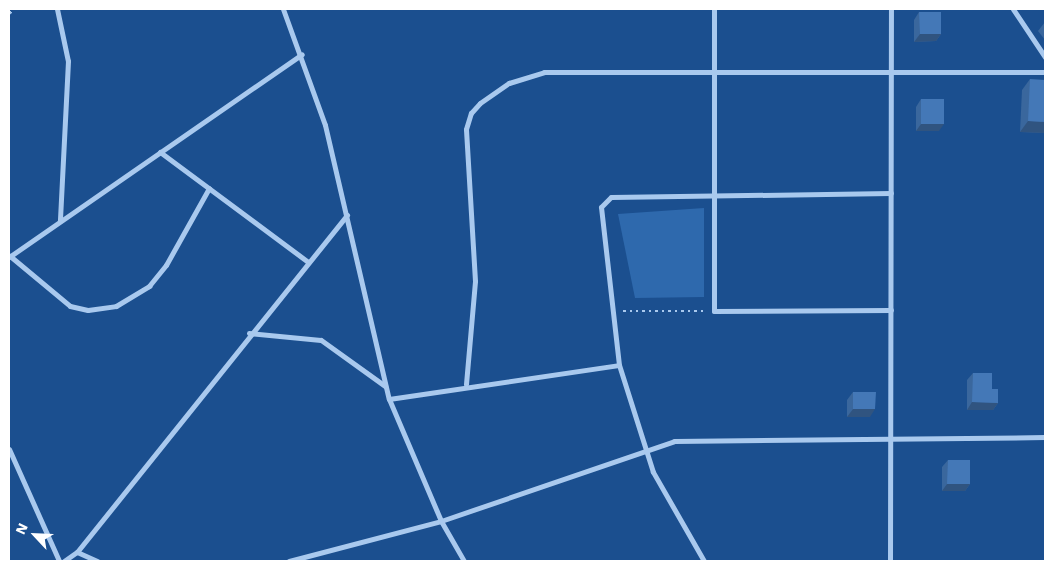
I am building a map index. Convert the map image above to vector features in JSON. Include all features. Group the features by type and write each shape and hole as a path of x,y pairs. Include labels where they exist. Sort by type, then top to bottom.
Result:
{"street":[{"path":"57,9 68,61 60,221"},
{"path":"283,9 302,54 325,124 389,399 441,521 464,561"},
{"path":"714,9 714,311 890,310"},
{"path":"890,561 892,436 890,310 892,193 891,9"},
{"path":"1013,9 1045,57"},
{"path":"209,188 166,265 149,286 116,306 88,310 70,306 9,257 302,54"},
{"path":"466,384 475,281 466,129 471,113 509,83 544,72 715,74 1045,72"},
{"path":"160,152 308,262"},
{"path":"704,561 645,451 619,365 601,207 611,196 892,193"},
{"path":"64,561 77,552 249,333 347,215"},
{"path":"249,333 321,340 385,386"},
{"path":"389,399 466,384 619,365"},
{"path":"289,561 441,521 645,451 697,438 892,436 1045,438"},
{"path":"9,449 59,561"},
{"path":"77,552 97,561"}],"path":[{"path":"9,13 14,9"},
{"path":"614,312 714,311"}],"shaded area":[{"path":"704,208 704,297 635,298 618,214"}],"building":[{"path":"919,12 941,12 941,34 920,34"},
{"path":"1030,79 1045,80 1045,122 1028,121"},
{"path":"921,99 944,99 944,124 921,124"},
{"path":"973,373 992,373 992,389 998,389 998,403 972,402"},
{"path":"853,392 876,392 875,409 853,409"},
{"path":"948,460 970,460 970,484 947,484"}]}
